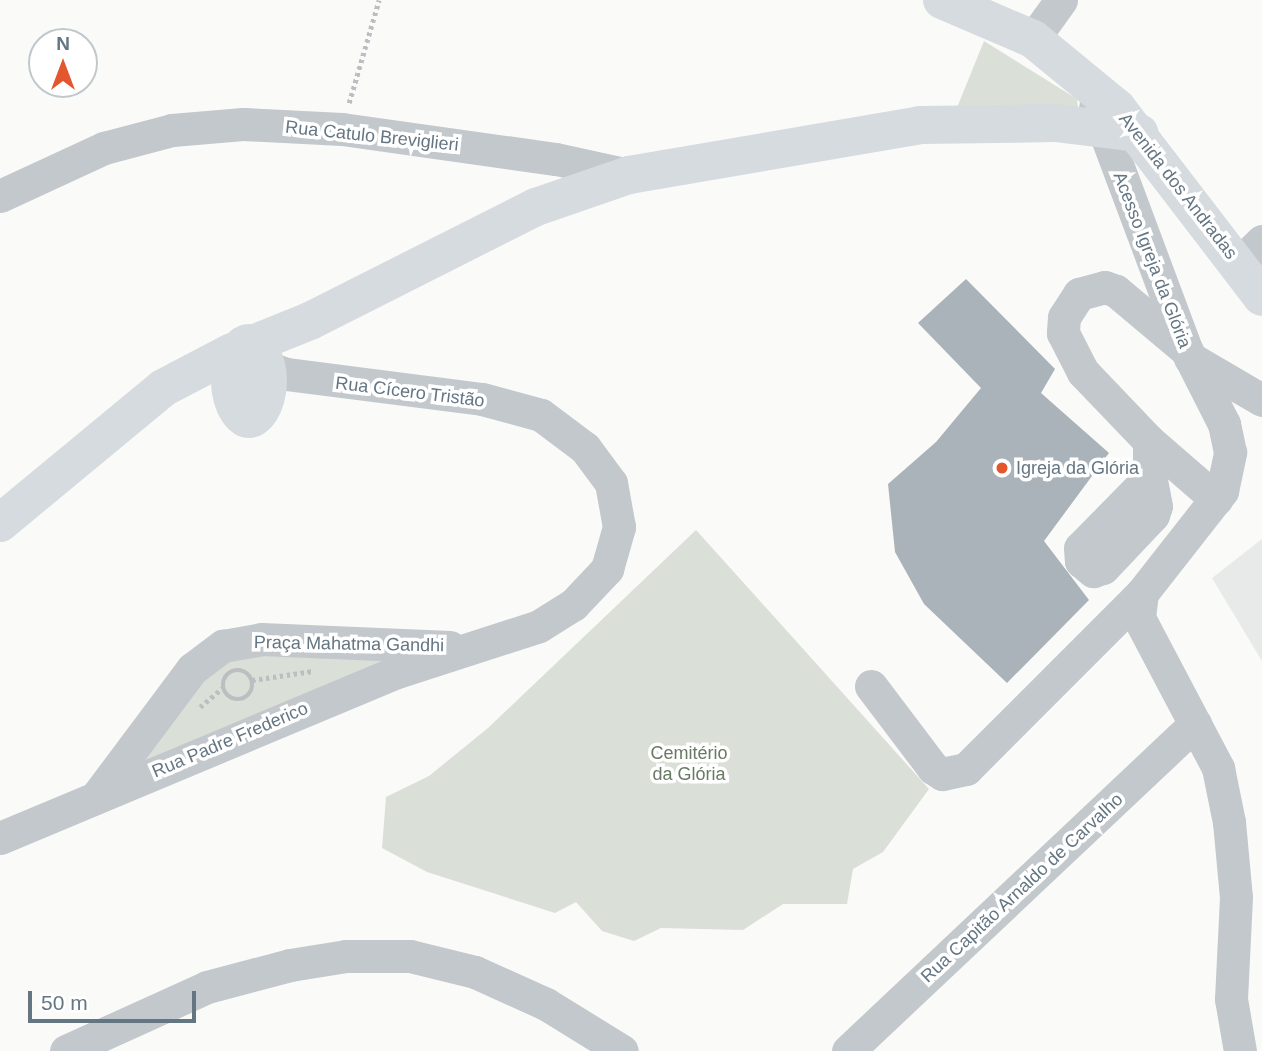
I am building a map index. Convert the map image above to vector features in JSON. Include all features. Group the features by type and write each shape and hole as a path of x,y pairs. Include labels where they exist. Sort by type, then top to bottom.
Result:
{"main road":[{"name":"Avenida dos Andradas","path":"942,0 1033,39 1088,83 1121,131 1250,253 1262,297"},
{"path":"0,523 120,425 250,359 310,321 525,212 629,175 920,125 975,121 1121,131"}],"street":[{"path":"1033,39 1061,0"},
{"name":"Rua Catulo Breviglieri","path":"0,196 104,148 172,130 243,124 342,129 556,159 629,175"},
{"name":"Acesso Igreja da Glória","path":"1121,131 1188,354 1262,400"},
{"path":"871,687 933,768 942,774 954,775 966,769 1142,593 1216,499 1222,491 1230,452 1224,424 1188,354 1116,291 1092,289 1068,304 1063,333 1083,372 1149,456 1216,499"},
{"name":"Rua Cícero Tristão","path":"250,359 286,374 482,399 541,415 585,448 611,484 619,527 607,569 573,605 539,626 463,647"},
{"path":"1142,593 1139,618 1161,669 1218,768 1229,822 1236,897 1231,999 1240,1051"},
{"name":"Praça Mahatma Gandhi","path":"96,797 192,669 223,646 261,639 463,647"},
{"name":"Rua Padre Frederico","path":"0,838 463,647"},
{"name":"Rua Capitão Arnaldo de Carvalho","path":"848,1051 1195,724"},
{"path":"66,1051 207,987 290,965 346,956 410,956 475,972 546,1004 622,1051"}],"path":[{"path":"342,129 379,0"},
{"path":"236,670 250,676 250,694 237,700 228,696 223,688 228,674 236,670"}],"shaded area":[{"path":"1262,539 1262,661 1212,578"}],"green space":[{"path":"984,41 1077,99 1078,109 954,115"},
{"name":"Cemitério da Glória","path":"696,530 929,789 883,852 853,869 847,904 783,904 743,930 661,928 634,941 602,931 576,902 555,913 427,872 382,848 386,797 429,776 488,728"},
{"path":"227,654 425,654 120,776"}],"building":[{"name":"Igreja da Glória","path":"966,279 1055,369 1041,393 1109,453 1044,541 1089,600 1007,683 924,604 895,552 888,484 936,442 981,388 918,323"}],"place":[{"name":"Igreja da Glória","path":"1002,468"}]}
